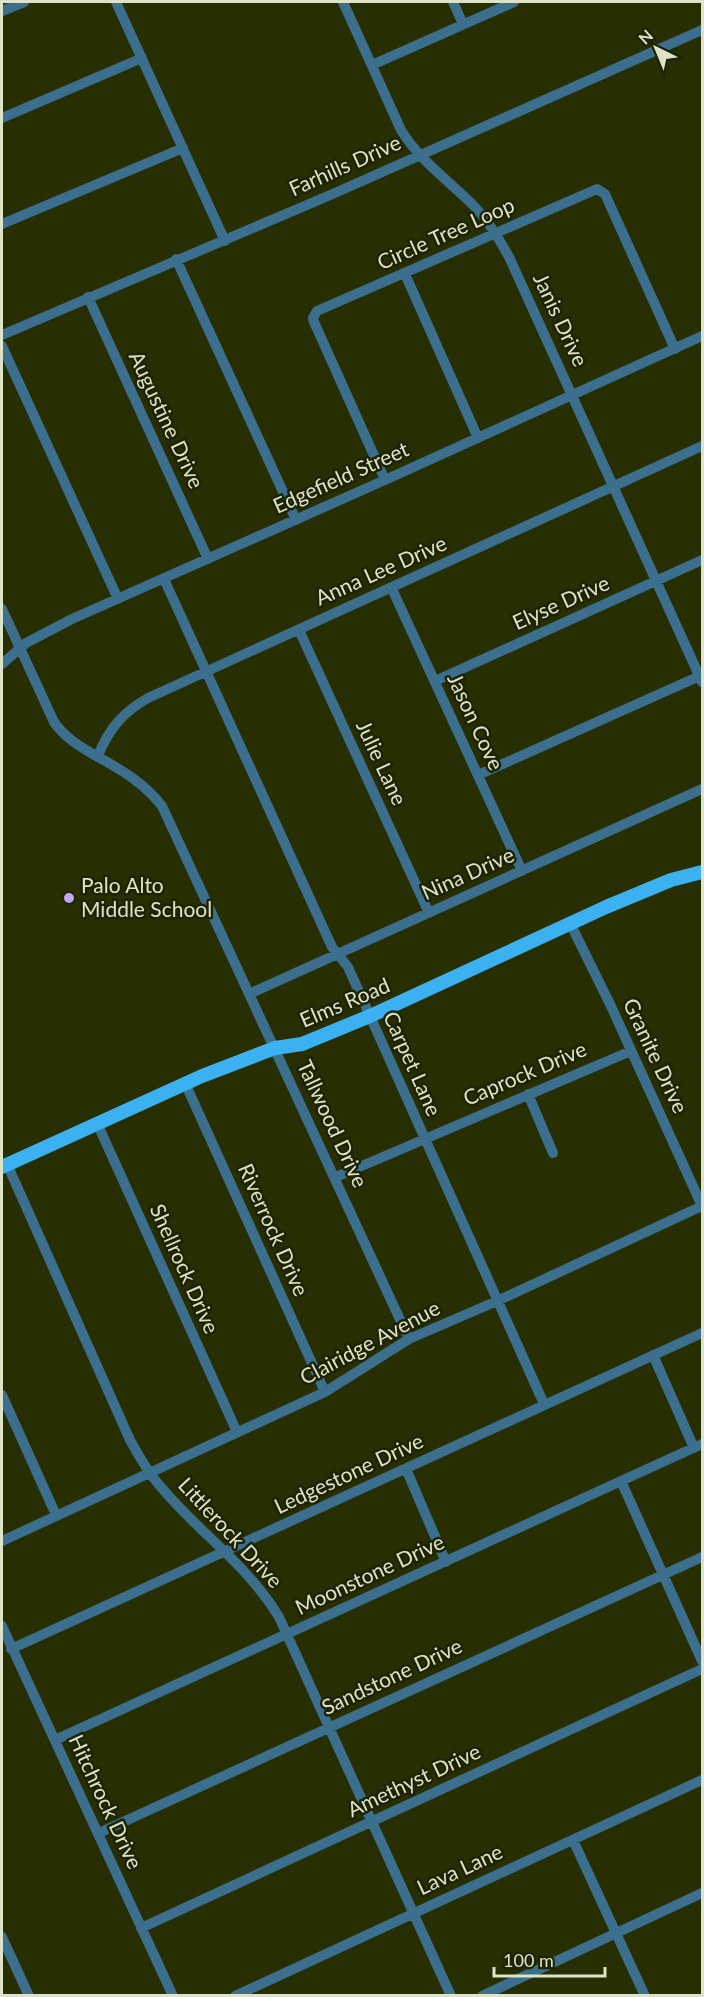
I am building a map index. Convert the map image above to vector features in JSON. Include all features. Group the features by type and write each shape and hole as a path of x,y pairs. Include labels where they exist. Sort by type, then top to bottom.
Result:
{"main road":[{"name":"Elms Road","path":"4,1166 185,1083 275,1048 302,1044 370,1016 570,923 671,880 702,872"}],"street":[{"path":"2,11 24,2"},
{"path":"116,2 225,240"},
{"name":"Janis Drive","path":"343,2 401,130 419,154 473,204 495,233 510,259 702,677"},
{"path":"453,2 463,24"},
{"path":"372,65 514,2"},
{"name":"Farhills Drive","path":"2,334 225,240 702,30"},
{"path":"2,118 142,58"},
{"path":"2,224 183,148"},
{"name":"Circle Tree Loop","path":"385,480 313,318 317,311 595,189 602,191 675,349"},
{"path":"176,259 296,520"},
{"path":"405,274 478,438"},
{"name":"Augustine Drive","path":"88,297 208,559"},
{"name":"Edgefield Street","path":"2,664 19,648 42,633 702,336"},
{"path":"2,346 118,599"},
{"name":"Anna Lee Drive","path":"98,756 108,733 123,714 135,705 702,446"},
{"name":"Elyse Drive","path":"435,681 702,560"},
{"name":"Carpet Lane","path":"164,579 332,947 348,967 544,1404"},
{"name":"Jason Cove","path":"392,589 522,871"},
{"name":"Tallwood Drive","path":"2,609 60,732 77,745 139,782 162,806 336,1177 409,1339"},
{"name":"Julie Lane","path":"298,630 429,913"},
{"path":"478,775 702,677"},
{"name":"Nina Drive","path":"249,994 702,789"},
{"name":"Granite Drive","path":"570,923 702,1206"},
{"name":"Caprock Drive","path":"336,1177 631,1051"},
{"name":"Riverrock Drive","path":"185,1083 325,1392"},
{"path":"528,1094 553,1153"},
{"name":"Shellrock Drive","path":"97,1123 237,1432"},
{"name":"Littlerock Drive","path":"4,1166 130,1440 150,1473 181,1509 248,1574 279,1617 451,1995"},
{"name":"Clairidge Avenue","path":"56,1515 325,1392 409,1339 702,1206"},
{"name":"Ledgestone Drive","path":"11,1649 702,1333"},
{"path":"653,1355 698,1446"},
{"path":"2,1395 56,1515 2,1541"},
{"name":"Moonstone Drive","path":"55,1740 698,1446"},
{"path":"406,1469 446,1562"},
{"path":"621,1481 702,1661"},
{"name":"Sandstone Drive","path":"99,1833 702,1557"},
{"name":"Hitchrock Drive","path":"2,1626 173,1995"},
{"name":"Amethyst Drive","path":"141,1928 702,1670"},
{"name":"Lava Lane","path":"235,1995 702,1780"},
{"path":"573,1840 645,1995"},
{"path":"482,1995 702,1893"},
{"path":"2,1937 29,1995"}],"place":[{"name":"Palo Alto Middle School","path":"69,898"}]}
